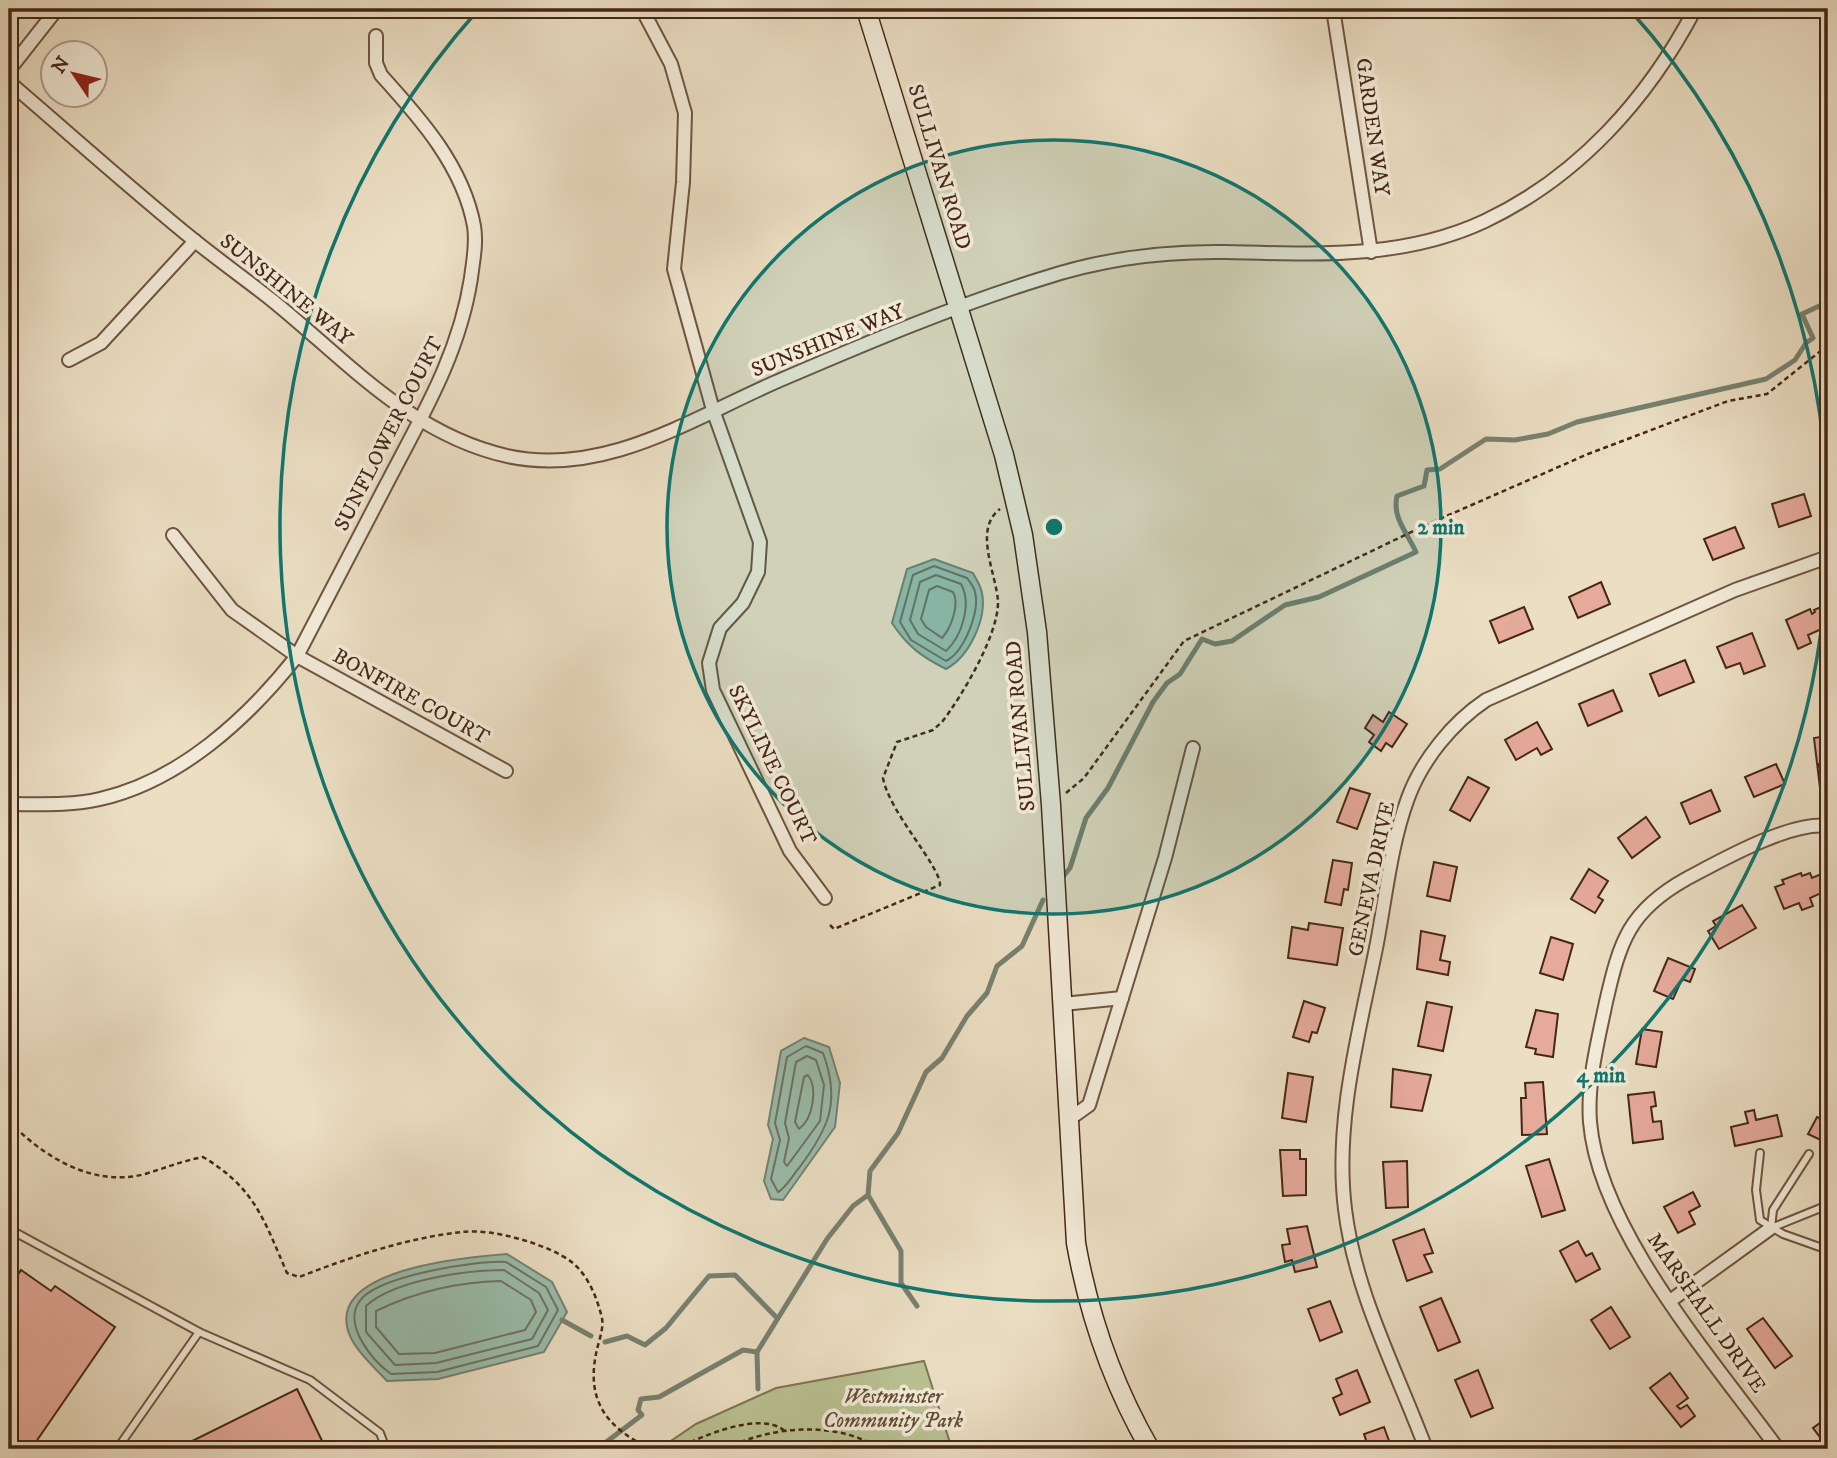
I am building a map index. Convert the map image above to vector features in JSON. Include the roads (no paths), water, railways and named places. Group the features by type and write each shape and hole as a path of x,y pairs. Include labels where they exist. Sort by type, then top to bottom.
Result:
{"street":[{"path":"9,70 57,9"},
{"name":"SKYLINE COURT","path":"642,9 671,64 685,113 683,181 674,270 713,410 760,541 758,572 743,603 720,628 709,663 713,690 790,851 825,898"},
{"name":"SULLIVAN ROAD","path":"866,9 960,309 1016,505 1037,632 1051,805 1072,1211 1083,1283 1117,1384 1150,1449"},
{"name":"GARDEN WAY","path":"1333,9 1371,252"},
{"name":"SUNSHINE WAY","path":"9,82 195,241 275,302 380,394 448,438 478,449 525,460 547,461 581,459 652,440 713,410 869,343 1035,280 1122,258 1222,252 1321,256 1371,252 1434,238 1482,222 1554,179 1611,130 1661,67 1695,9"},
{"name":"SUNFLOWER COURT","path":"9,804 49,804 100,799 177,767 230,727 270,690 296,656 436,392 460,331 475,248 474,226 466,199 439,144 381,75 376,63 376,36"},
{"path":"69,360 101,343 195,241"},
{"name":"BONFIRE COURT","path":"173,535 232,610 296,656 506,771"},
{"name":"GENEVA DRIVE","path":"1426,1449 1358,1274 1345,1208 1343,1170 1351,1078 1392,860 1409,797 1444,738 1467,713 1486,700 1735,590 1828,557"},
{"path":"1068,1120 1089,1105 1165,858 1194,748"},
{"name":"MARSHALL DRIVE","path":"1779,1449 1670,1301 1634,1246 1600,1172 1593,1148 1590,1120 1595,1054 1615,965 1633,923 1644,908 1668,890 1784,834 1819,824 1828,825"},
{"path":"1063,1004 1122,998"},
{"path":"1670,1301 1771,1228"}],"lane":[{"path":"1760,1153 1756,1190 1760,1220 1771,1228 1828,1250"},
{"path":"1771,1228 1773,1210 1810,1154"},
{"path":"1771,1228 1828,1205"},
{"path":"10,1231 200,1332 310,1380 380,1433 383,1441 380,1449"},
{"path":"117,1449 200,1332"}],"water":[{"path":"934,559 973,573 982,593 982,614 969,647 946,669 916,650 892,623 907,569"},
{"path":"804,1038 829,1047 840,1083 835,1127 783,1200 771,1199 764,1181 773,1139 768,1125 781,1051"},
{"path":"507,1254 552,1282 567,1312 544,1352 438,1379 387,1381 352,1340 346,1316 355,1297 374,1282 431,1264"}],"waterway":[{"path":"1061,879 1070,868 1086,818 1108,788 1153,702 1167,683 1180,674 1202,639 1215,644 1232,641 1285,605 1319,597 1416,552 1398,518 1397,496 1424,486 1427,470 1440,469 1486,439 1515,440 1548,434 1577,422 1766,379 1795,360 1806,343 1813,338 1802,314 1828,302"},
{"path":"917,1306 901,1283 901,1251 868,1195 870,1171 898,1133 926,1072 942,1058 967,1016 987,993 997,966 1022,946 1043,900"},
{"path":"758,1389 757,1352 827,1239 853,1206 868,1195"},
{"path":"605,1342 627,1336 645,1345 666,1328 709,1276 735,1275 777,1318"},
{"path":"562,1320 591,1336"},
{"path":"597,1449 642,1415 638,1410 641,1399 659,1397 743,1350 757,1352"}],"park label":[{"name":"Westminster Community Park","path":"893,1409"}]}
